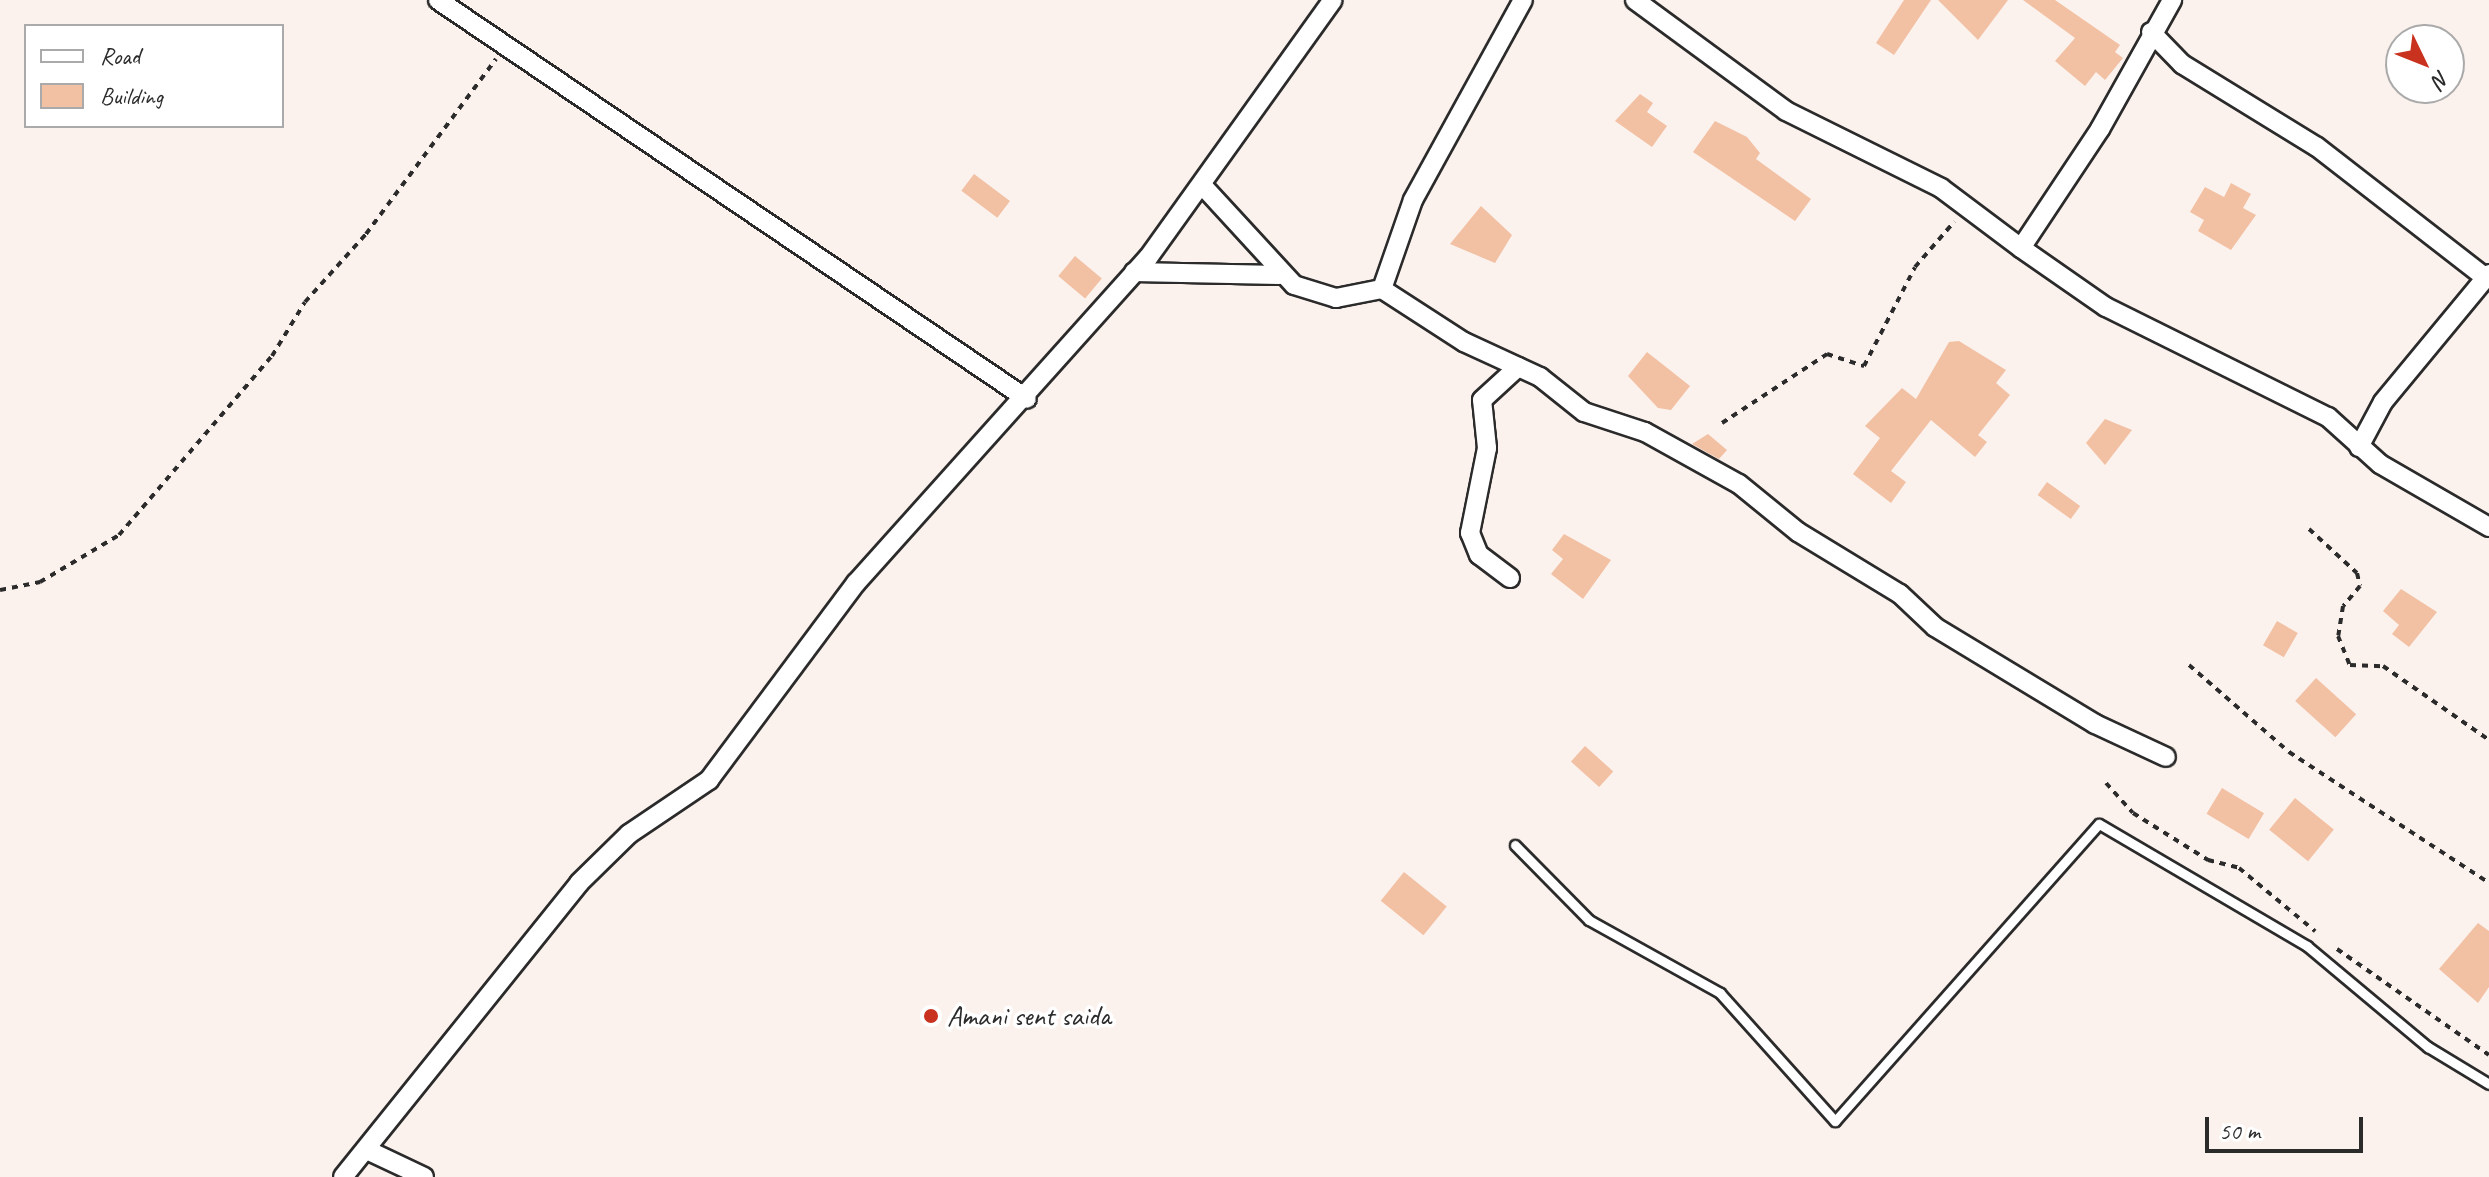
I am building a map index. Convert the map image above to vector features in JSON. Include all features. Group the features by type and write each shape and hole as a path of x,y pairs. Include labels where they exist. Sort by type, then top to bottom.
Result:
{"street":[{"path":"438,0 1027,399"},
{"path":"343,1177 448,1054 519,951 629,834 709,780 856,583 1027,399 1203,186 1333,0"},
{"path":"1382,289 1413,200 1523,0"},
{"path":"1635,0 1786,111 1941,188 2106,307 2328,417 2359,447 2489,527"},
{"path":"2021,248 2100,129 2151,32 2172,0"},
{"path":"2151,32 2182,64 2317,147 2488,276 2383,402 2359,447"},
{"path":"1203,186 1258,238 1279,275"},
{"path":"1134,272 1279,275 1336,298 1382,289 1518,367 1584,412 1645,432 1739,484 1798,532 1900,594 1935,627 2166,757"},
{"path":"1510,578 1479,555 1470,533 1487,448 1482,400 1518,367"},
{"path":"367,1150 424,1177"}],"lane":[{"path":"1515,845 1589,920 1720,993 1835,1121 2099,824 2307,946 2428,1047 2489,1084"}],"path":[{"path":"0,590 40,582 119,535 272,356 305,302 366,234 506,46"},
{"path":"1722,423 1827,354 1864,366 1933,241 1954,222 1976,216"},
{"path":"2309,529 2357,573 2360,586 2343,606 2338,636 2350,665 2383,666 2489,740"},
{"path":"2189,665 2195,663 2201,679 2289,752 2489,883"},
{"path":"2106,783 2133,813 2208,860 2239,868 2383,985 2489,1055"}],"building":[{"path":"1904,0 1931,0 1894,55 1876,43"},
{"path":"1938,0 2008,0 1978,40"},
{"path":"2023,0 2055,0 2120,45 2115,52 2123,58 2105,80 2096,72 2085,86 2055,61 2075,38"},
{"path":"1640,94 1653,103 1647,112 1667,126 1652,147 1615,121"},
{"path":"1715,121 1747,137 1760,153 1756,159 1811,199 1795,221 1693,152"},
{"path":"974,174 1010,201 997,218 961,191"},
{"path":"2231,183 2251,194 2243,208 2256,215 2231,250 2198,231 2204,220 2190,212 2205,187 2224,197"},
{"path":"1481,206 1512,235 1495,263 1450,244"},
{"path":"1075,256 1102,278 1085,298 1058,276"},
{"path":"1959,341 2006,370 1996,383 2010,395 1978,435 1987,442 1975,457 1931,420 1891,471 1906,482 1891,503 1853,474 1880,438 1865,426 1902,388 1916,399 1949,342"},
{"path":"1647,352 1690,386 1671,410 1658,408 1628,376"},
{"path":"2105,419 2132,430 2105,465 2086,443"},
{"path":"1708,434 1727,450 1719,459 1692,444"},
{"path":"2047,482 2080,506 2071,519 2038,495"},
{"path":"1564,534 1611,560 1583,599 1551,574 1563,559 1552,550"},
{"path":"2401,589 2437,612 2409,647 2392,634 2399,625 2383,611"},
{"path":"2277,621 2298,633 2284,657 2263,645"},
{"path":"2316,678 2356,714 2335,737 2295,701"},
{"path":"1585,746 1613,771 1599,787 1571,762"},
{"path":"2222,788 2264,813 2249,839 2207,814"},
{"path":"2295,798 2334,829 2308,861 2269,830"},
{"path":"1404,872 1447,907 1423,935 1381,901"},
{"path":"2478,923 2489,931 2489,987 2478,1003 2439,969"}],"place":[{"name":"Amani sent saida","path":"931,1016"}]}
